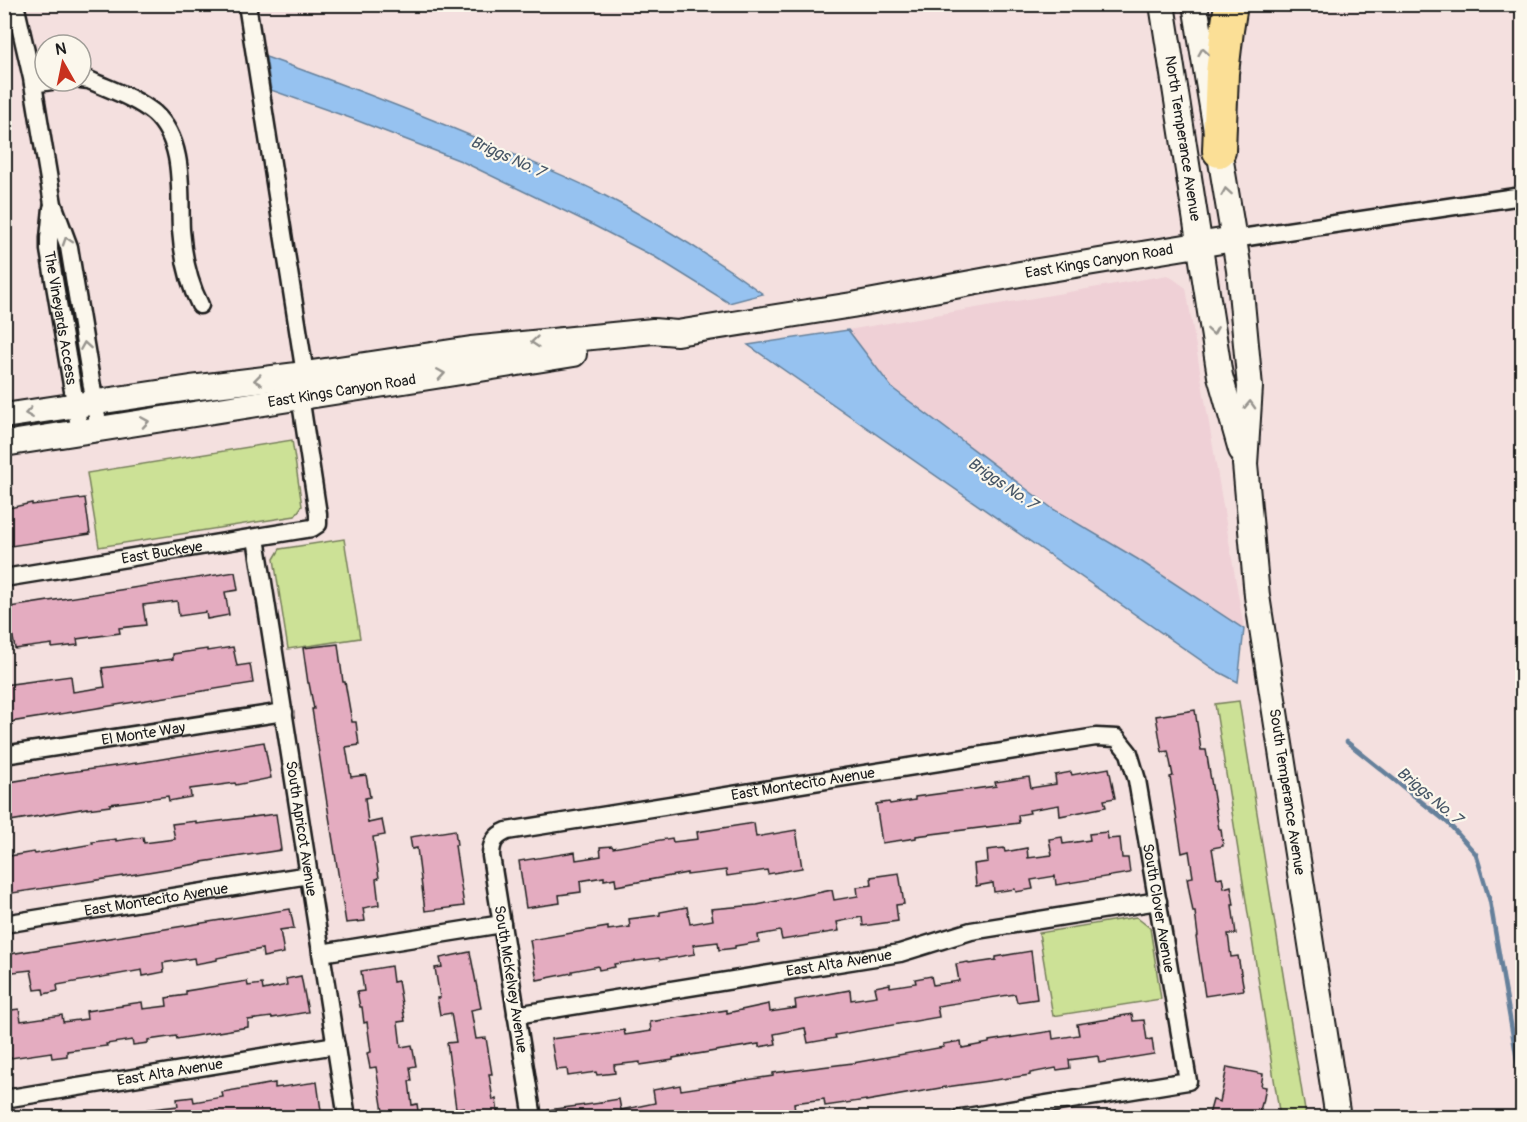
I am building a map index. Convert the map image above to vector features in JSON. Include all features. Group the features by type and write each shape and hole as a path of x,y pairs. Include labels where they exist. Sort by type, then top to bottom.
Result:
{"highway":[{"path":"1219,151 1222,73 1231,4"}],"main road":[{"name":"North Temperance Avenue","path":"1162,4 1204,273"},
{"path":"1195,4 1234,239"},
{"name":"East Kings Canyon Road","path":"4,444 89,431 303,385 655,341 677,333 1234,239"},
{"name":"South Temperance Avenue","path":"1234,239 1250,387 1245,464 1257,597 1338,1118"},
{"name":"South Temperance Avenue","path":"1204,273 1220,376 1245,464"},
{"name":"East Kings Canyon Road","path":"4,416 191,388 303,385 305,389 313,385 388,372 438,353 653,331 677,333"}],"street":[{"name":"The Vineyards Access","path":"15,4 33,84"},
{"path":"247,4 303,385"},
{"path":"93,82 138,102 154,113 166,126 177,160 184,258 189,281 200,305"},
{"name":"The Vineyards Access","path":"34,93 53,204 69,247 89,431"},
{"name":"East Kings Canyon Road","path":"1234,239 1522,196"},
{"name":"East Buckeye","path":"4,578 312,528 318,524 318,514 303,385"},
{"name":"South Apricot Avenue","path":"256,538 347,1118"},
{"name":"El Monte Way","path":"4,755 284,712"},
{"name":"East Montecito Avenue","path":"494,840 499,834 519,829 1096,737 1117,738"},
{"name":"South Clover Avenue","path":"961,1118 1188,1081 1137,780 1129,753 1117,738"},
{"name":"South McKelvey Avenue","path":"494,840 491,856 533,1118"},
{"name":"East Montecito Avenue","path":"4,924 309,875"},
{"name":"East Alta Avenue","path":"516,1015 900,953 971,931 1158,902"},
{"path":"321,953 502,924"},
{"name":"East Alta Avenue","path":"4,1099 336,1045"}],"shaded area":[{"path":"1168,275 1186,288 1244,629 1139,560 1053,509 892,388 848,330"}],"green space":[{"path":"292,440 302,506 295,516 99,547 87,473"},
{"path":"344,539 360,638 288,649 274,559 280,549"},
{"path":"1239,701 1306,1117 1280,1117 1215,704"},
{"path":"1136,917 1150,928 1161,999 1053,1016 1039,933"}],"water":[{"path":"266,57 424,116 586,186 682,239 763,294 729,303 655,257 461,161 271,90"},
{"path":"848,330 892,388 1053,509 1139,560 1244,629 1238,682 1215,670 748,345"}],"building":[{"path":"85,498 90,534 4,547 4,512 9,511 9,508 32,503 32,505"},
{"path":"235,572 238,590 225,592 229,615 207,619 206,612 179,616 177,601 143,605 146,625 119,628 120,633 77,639 78,645 52,648 52,644 15,649 11,626 4,627 4,608"},
{"path":"338,644 343,682 345,682 352,722 356,722 359,745 346,747 351,777 366,775 370,797 365,798 368,823 382,820 385,835 373,837 379,878 376,879 379,905 363,908 365,921 346,923 303,648"},
{"path":"233,647 237,666 250,664 253,683 4,723 4,685 71,676 73,692 105,687 102,668 173,659 173,654"},
{"path":"1195,710 1201,750 1206,750 1219,829 1221,829 1223,846 1212,848 1217,878 1222,877 1224,888 1231,886 1236,934 1228,934 1231,957 1238,956 1244,990 1205,996 1196,937 1198,936 1195,912 1193,912 1187,878 1193,877 1189,851 1182,853 1170,777 1173,776 1168,751 1162,752 1156,716"},
{"path":"264,742 271,778 236,785 235,783 190,789 191,797 169,801 168,796 4,822 4,783"},
{"path":"1109,768 1115,798 1104,800 1106,807 1060,816 1059,805 1029,810 1030,813 1018,815 1019,823 916,836 916,838 882,843 876,804 889,802 890,804 915,800 915,797 996,786 995,782 1029,777 1031,788 1056,784 1055,775 1071,772 1072,775"},
{"path":"276,814 281,850 6,894 4,857 34,852 35,854 116,839 116,841 143,837 144,843 175,839 172,824 196,821 196,824"},
{"path":"754,823 756,837 796,830 802,868 768,874 767,870 727,876 726,870 687,875 687,873 616,886 615,878 604,880 604,877 580,881 581,892 559,895 560,903 526,908 519,861 575,852 576,860 601,856 600,847 612,846 613,848 672,838 673,842 698,839 697,832"},
{"path":"455,830 464,906 425,911 417,848 412,849 410,837"},
{"path":"1107,832 1108,839 1120,838 1122,858 1128,858 1130,873 1056,885 1055,876 1031,880 1033,889 1016,892 1015,889 994,892 993,883 976,886 974,864 988,862 987,850 1004,848 1005,852 1027,848 1028,858 1052,855 1049,839 1062,837 1063,844 1090,840 1089,834"},
{"path":"899,873 904,904 896,905 898,921 863,926 862,917 837,922 839,931 782,940 780,931 758,935 759,942 719,950 718,942 693,945 695,954 614,964 615,967 599,970 598,966 537,980 530,940 608,927 608,930 630,927 629,919 660,915 660,912 687,907 690,924 713,920 711,909 757,905 832,890 834,900 858,896 857,887 872,885 871,877"},
{"path":"290,909 294,928 280,930 284,953 263,957 262,949 195,964 194,958 163,963 164,972 143,976 142,970 57,985 58,991 44,994 43,989 35,990 31,970 4,973 4,955"},
{"path":"1031,951 1037,999 1017,1002 1015,994 937,1006 939,1017 835,1035 836,1038 808,1043 805,1028 774,1034 776,1044 759,1047 759,1044 640,1065 640,1062 614,1065 615,1073 597,1075 596,1072 568,1076 567,1069 556,1070 551,1039 624,1030 625,1035 651,1031 650,1022 727,1010 727,1013 769,1004 770,1012 796,1008 795,1000 850,990 851,1000 877,996 875,987 916,983 915,979 931,976 933,985 959,981 956,964 996,960 996,957"},
{"path":"470,952 481,1008 471,1010 476,1039 486,1038 492,1074 489,1074 493,1100 496,1099 498,1113 465,1117 464,1107 456,1108 447,1043 456,1042 451,1013 440,1015 435,968 442,967 440,958"},
{"path":"391,966 393,982 398,981 405,1021 398,1022 401,1047 412,1045 416,1066 410,1067 412,1081 409,1081 412,1105 417,1104 419,1118 384,1118 376,1067 370,1068 367,1053 371,1052 367,1022 364,1023 357,992 364,991 361,971"},
{"path":"301,976 308,1012 248,1020 248,1027 177,1039 176,1036 148,1040 148,1043 133,1045 132,1040 67,1051 67,1056 52,1058 51,1052 4,1059 4,1011 19,1009 21,1021 62,1015 63,1022 87,1019 86,1011 122,1005 142,1002 143,1009 167,1006 166,998 186,995 186,991 247,981 248,986 262,984 263,990 287,985 286,979"},
{"path":"1132,1014 1133,1021 1144,1020 1147,1040 1152,1039 1154,1054 1099,1063 1098,1056 1069,1060 1070,1068 1057,1070 1056,1068 1030,1073 1030,1075 866,1101 825,1106 824,1099 794,1103 795,1113 753,1118 548,1118 548,1110 619,1099 621,1110 655,1103 653,1090 680,1085 681,1090 773,1076 773,1073 853,1063 944,1047 943,1044 961,1041 962,1048 989,1043 989,1041 1052,1031 1053,1039 1079,1035 1077,1024"},
{"path":"1227,1067 1263,1074 1261,1086 1266,1087 1258,1118 1208,1118 1213,1100 1220,1102"},
{"path":"317,1082 322,1118 306,1118 306,1114 282,1118 145,1118 144,1110 178,1106 177,1099 193,1097 194,1102 223,1097 222,1092 275,1083 275,1088"}],"waterway":[{"name":"Briggs No. 7","path":"1347,742 1448,823 1476,854 1490,901 1522,1089"}]}
